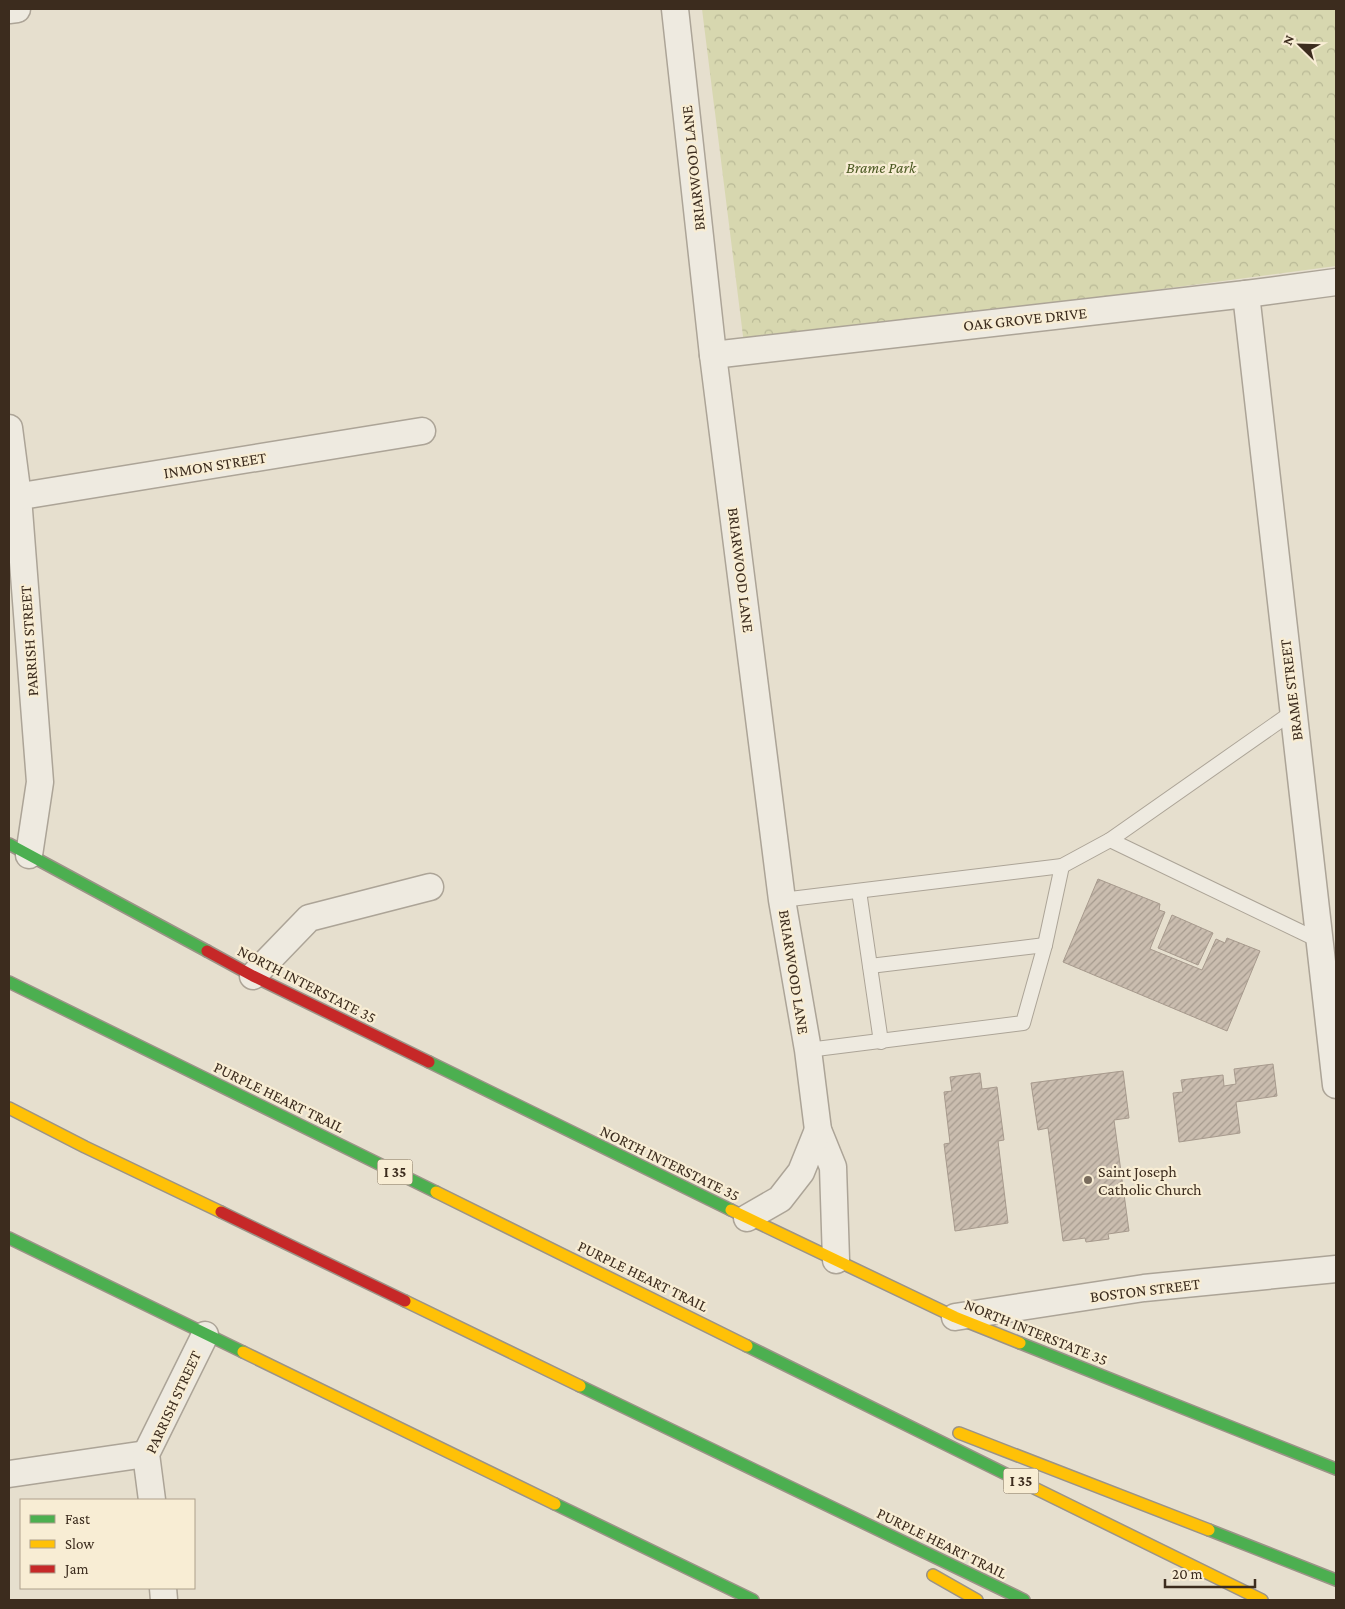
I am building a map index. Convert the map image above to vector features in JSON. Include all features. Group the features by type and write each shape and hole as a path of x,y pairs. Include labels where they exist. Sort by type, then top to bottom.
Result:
{"main road":[{"name":"NORTH INTERSTATE 35","path":"19,849 253,976 747,1218 955,1317 1336,1469"},
{"name":"PURPLE HEART TRAIL","path":"9,982 1262,1600"},
{"name":"PURPLE HEART TRAIL","path":"9,1108 85,1147 1024,1600"},
{"path":"9,1238 753,1600"},
{"path":"781,1363 911,1414"},
{"path":"948,1428 1336,1580"},
{"path":"730,1458 866,1537"},
{"path":"926,1571 977,1600"}],"street":[{"path":"9,10 17,9"},
{"name":"BRIARWOOD LANE","path":"675,9 713,355 782,900 808,1050 818,1130 833,1167 836,1260"},
{"name":"OAK GROVE DRIVE","path":"713,355 1336,282"},
{"name":"BRAME STREET","path":"1246,294 1336,1085"},
{"name":"PARRISH STREET","path":"9,428 13,497 40,782 19,849"},
{"name":"INMON STREET","path":"13,497 422,431"},
{"path":"253,976 309,918 430,887"},
{"name":"BRIARWOOD LANE","path":"747,1218 780,1198 802,1172 818,1130"},
{"name":"BOSTON STREET","path":"955,1317 1144,1288 1336,1269"},
{"name":"PARRISH STREET","path":"152,1499 146,1454 205,1335"},
{"path":"9,1474 146,1454"}],"lane":[{"path":"782,900 1062,866 1110,840 1294,710"},
{"path":"1110,840 1320,941"},
{"path":"808,1050 1023,1023 1045,945 1062,866"},
{"path":"860,891 881,1042"},
{"path":"870,966 1045,945"}],"green space":[{"name":"Brame Park","path":"702,9 1336,9 1336,266 744,344"}],"building":[{"path":"1098,879 1160,904 1159,910 1165,912 1150,949 1202,970 1216,939 1225,943 1227,938 1260,951 1227,1031 1063,962"},
{"path":"1172,915 1213,933 1198,965 1158,948"},
{"path":"1273,1064 1277,1096 1236,1102 1240,1133 1179,1142 1173,1093 1183,1092 1181,1080 1223,1075 1224,1086 1236,1084 1234,1069"},
{"name":"Saint Joseph Catholic Church","path":"1123,1071 1129,1118 1114,1120 1129,1231 1108,1234 1109,1239 1086,1242 1085,1238 1063,1241 1048,1128 1038,1130 1031,1083"},
{"path":"980,1073 982,1089 997,1087 1004,1140 998,1141 1008,1223 955,1231 944,1144 950,1143 944,1092 952,1091 950,1077"}],"traffic: fast":[{"path":"9,844 207,951"},
{"path":"9,982 436,1192"},
{"path":"429,1062 731,1210"},
{"path":"9,1238 243,1352"},
{"path":"1020,1343 1336,1469"},
{"path":"747,1346 1020,1481"},
{"path":"580,1386 1024,1600"},
{"path":"555,1504 753,1600"},
{"path":"1209,1530 1336,1580"}],"traffic: slow":[{"path":"9,1108 85,1147 221,1212"},
{"path":"436,1192 747,1346"},
{"path":"731,1210 955,1317 1020,1343"},
{"path":"405,1301 580,1386"},
{"path":"243,1352 555,1504"},
{"path":"959,1433 1209,1530"},
{"path":"1020,1481 1262,1600"},
{"path":"933,1575 977,1600"}],"traffic: jam":[{"path":"207,951 253,976 429,1062"},
{"path":"221,1212 405,1301"}],"place":[{"name":"Saint Joseph Catholic Church","path":"1088,1180"}]}
